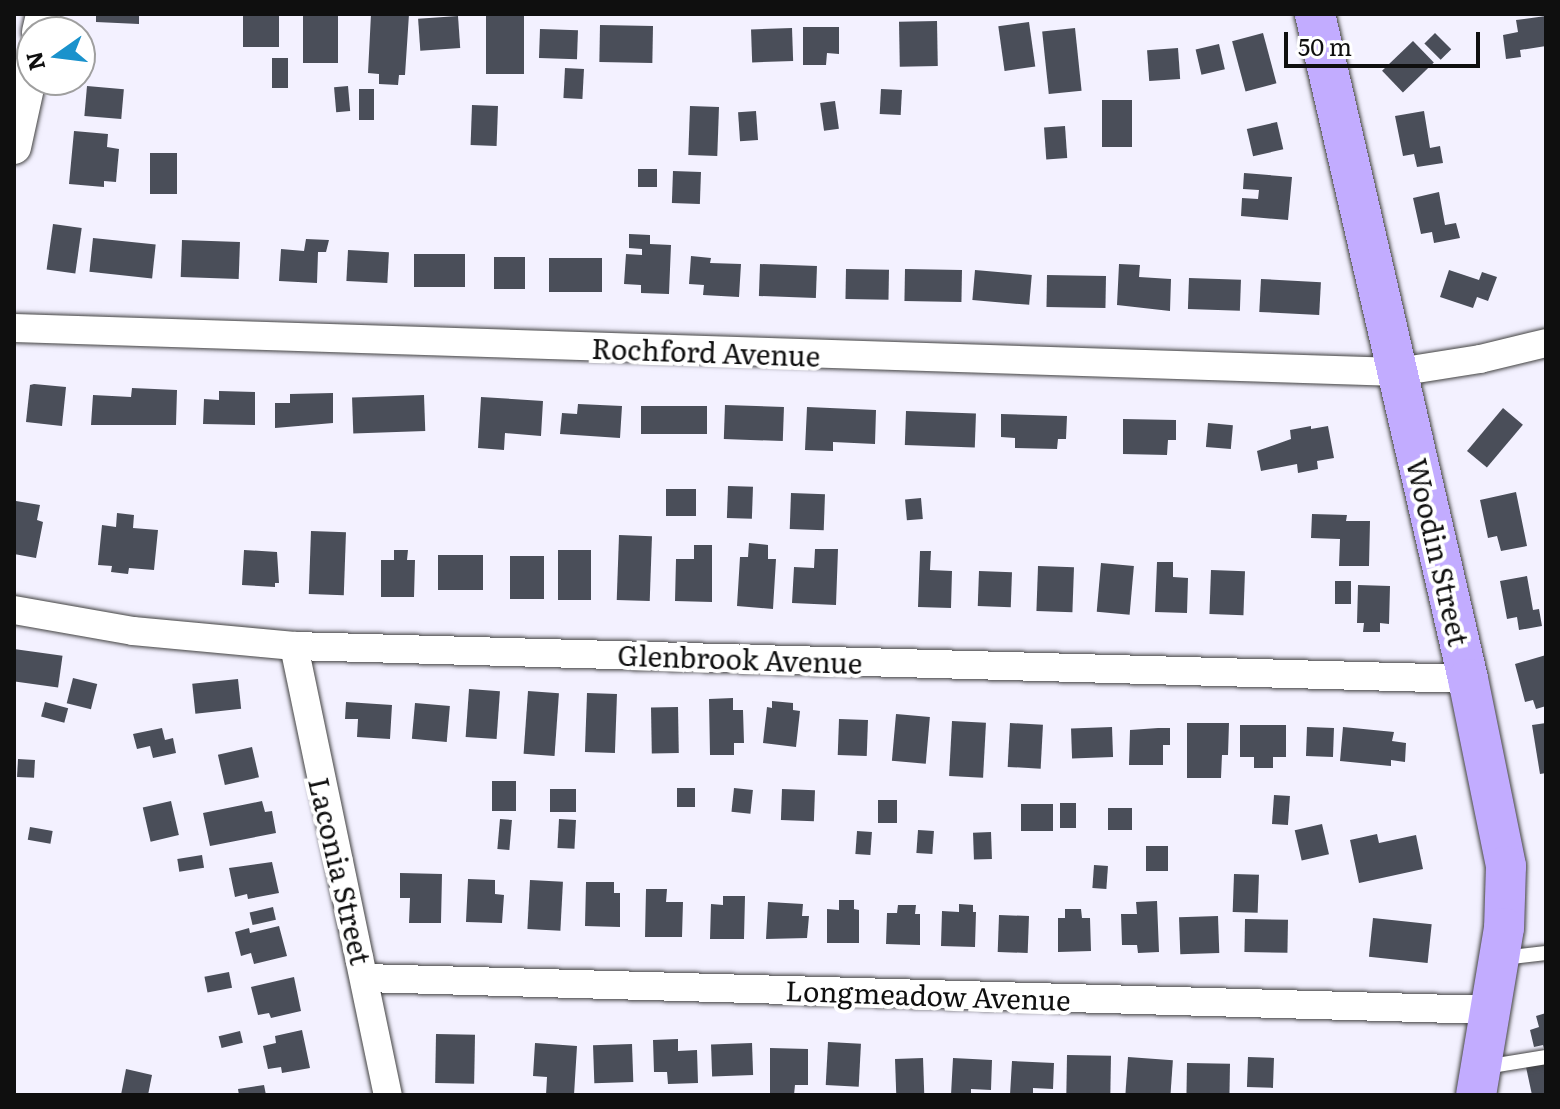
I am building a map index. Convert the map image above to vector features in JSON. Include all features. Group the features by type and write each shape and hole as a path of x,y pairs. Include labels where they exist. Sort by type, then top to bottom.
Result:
{"main road":[{"name":"Woodin Street","path":"1315,14 1468,679 1506,866 1504,928 1478,1082"}],"street":[{"path":"14,147 25,96"},
{"name":"Rochford Avenue","path":"14,328 1398,372 1480,359 1546,343"},
{"name":"Glenbrook Avenue","path":"14,610 133,631 294,646 1468,679"},
{"name":"Laconia Street","path":"294,646 388,1095"},
{"name":"Longmeadow Avenue","path":"365,978 1491,1010"}],"lane":[{"path":"1499,959 1546,953"},
{"path":"1478,1082 1546,1057"}],"building":[{"path":"139,14 139,24 96,22 96,16"},
{"path":"243,14 279,14 279,47 243,47"},
{"path":"303,14 338,14 338,63 303,63"},
{"path":"371,14 409,14 405,75 399,75 398,85 379,84 379,74 368,73"},
{"path":"486,14 524,14 524,74 486,74"},
{"path":"458,16 460,48 420,51 418,19"},
{"path":"1546,16 1546,46 1520,50 1521,57 1506,59 1503,35 1518,32 1516,20"},
{"path":"937,21 938,66 900,67 899,22"},
{"path":"1029,22 1035,67 1005,71 998,26"},
{"path":"600,25 653,26 652,63 599,62"},
{"path":"803,27 839,27 839,54 827,53 826,65 803,65"},
{"path":"792,28 793,61 752,62 751,29"},
{"path":"1075,28 1082,91 1049,94 1042,31"},
{"path":"540,29 578,30 577,59 539,58"},
{"path":"1263,33 1276,83 1246,92 1232,41"},
{"path":"1435,33 1451,49 1441,60 1424,44"},
{"path":"1413,41 1434,63 1403,92 1382,71"},
{"path":"1219,44 1225,69 1201,75 1196,49"},
{"path":"1178,48 1180,79 1149,81 1147,50"},
{"path":"272,58 288,58 288,88 272,88"},
{"path":"565,68 584,69 582,99 563,98"},
{"path":"348,86 350,111 336,112 334,87"},
{"path":"96,87 124,89 121,119 84,116 86,96 96,96"},
{"path":"359,89 374,89 374,120 359,120"},
{"path":"881,89 902,90 901,115 880,114"},
{"path":"1102,100 1132,100 1132,147 1102,147"},
{"path":"835,101 839,129 824,131 820,103"},
{"path":"472,105 498,106 497,146 471,145"},
{"path":"690,106 719,107 717,156 688,155"},
{"path":"756,111 758,140 740,141 738,112"},
{"path":"1424,111 1430,148 1440,146 1443,163 1417,167 1414,154 1403,156 1395,116"},
{"path":"1277,122 1283,149 1253,156 1247,129"},
{"path":"1065,126 1067,158 1046,159 1044,127"},
{"path":"74,131 108,134 107,147 119,149 116,182 104,181 104,187 69,184"},
{"path":"150,153 177,153 177,194 150,194"},
{"path":"638,169 657,169 657,187 638,187"},
{"path":"673,171 701,172 700,204 672,203"},
{"path":"1244,173 1292,177 1288,220 1241,216 1242,198 1258,199 1259,190 1243,189"},
{"path":"1439,192 1445,225 1456,223 1460,238 1434,243 1432,232 1421,234 1413,198"},
{"path":"53,224 82,228 75,274 47,270"},
{"path":"629,234 650,235 650,244 671,245 669,294 641,293 641,285 624,284 626,254 642,255 642,249 629,248"},
{"path":"93,238 156,245 152,278 89,272"},
{"path":"306,239 329,240 326,252 318,252 317,283 279,281 281,249 304,251"},
{"path":"182,240 240,242 239,279 181,277"},
{"path":"348,250 389,252 387,283 346,281"},
{"path":"414,254 465,254 465,287 414,287"},
{"path":"691,256 711,258 710,263 741,264 739,297 703,295 704,285 689,284"},
{"path":"494,257 525,257 525,289 494,289"},
{"path":"549,258 602,258 602,292 549,292"},
{"path":"760,264 817,266 816,298 759,296"},
{"path":"1119,264 1140,265 1139,277 1171,279 1170,311 1117,305"},
{"path":"846,269 889,270 888,300 845,299"},
{"path":"905,269 962,270 961,302 904,301"},
{"path":"975,270 1032,275 1029,305 972,300"},
{"path":"1449,270 1479,280 1482,272 1497,277 1488,301 1477,297 1473,308 1440,297"},
{"path":"1047,275 1106,276 1105,308 1046,307"},
{"path":"1189,278 1241,280 1240,311 1188,309"},
{"path":"1261,279 1321,282 1319,315 1259,312"},
{"path":"30,385 66,387 62,426 26,422"},
{"path":"132,388 177,390 176,425 91,425 93,395 131,397"},
{"path":"219,391 255,392 255,425 203,424 204,399 219,400"},
{"path":"333,393 333,423 275,428 275,403 290,403 290,394"},
{"path":"424,395 425,431 353,433 352,398"},
{"path":"481,397 543,401 541,436 505,433 504,450 478,448"},
{"path":"578,404 622,406 620,438 560,434 562,413 577,414"},
{"path":"725,405 784,407 783,441 724,439"},
{"path":"641,406 707,406 707,434 641,434"},
{"path":"807,407 876,410 875,444 833,442 833,451 805,450"},
{"path":"1503,408 1523,425 1487,468 1467,451"},
{"path":"906,411 976,413 975,447 905,445"},
{"path":"1001,414 1067,416 1066,439 1058,439 1057,449 1015,448 1015,438 1001,437"},
{"path":"1123,419 1176,420 1176,440 1168,440 1167,455 1123,454"},
{"path":"1208,423 1233,425 1231,449 1206,447"},
{"path":"1311,426 1311,429 1328,426 1334,458 1317,461 1318,469 1298,473 1297,464 1261,471 1257,451 1291,439 1290,430"},
{"path":"728,486 753,487 752,519 727,518"},
{"path":"666,489 696,489 696,516 666,516"},
{"path":"1516,492 1527,546 1501,551 1497,536 1488,538 1480,500"},
{"path":"791,493 825,494 824,530 790,529"},
{"path":"921,498 923,519 907,520 905,499"},
{"path":"16,501 40,505 37,520 43,522 36,558 14,554"},
{"path":"117,513 134,515 133,528 158,530 154,570 129,568 128,574 111,572 112,566 98,565 102,525 116,527"},
{"path":"1312,514 1347,515 1346,521 1370,521 1369,566 1339,566 1340,539 1311,538"},
{"path":"311,531 346,532 344,595 309,594"},
{"path":"619,535 652,536 650,601 617,600"},
{"path":"749,543 768,545 768,559 776,559 773,609 737,606 740,557 748,557"},
{"path":"694,545 712,545 712,602 675,601 676,559 694,559"},
{"path":"815,549 838,549 836,605 792,603 794,567 814,568"},
{"path":"244,550 277,552 279,583 275,583 275,587 242,585"},
{"path":"394,550 408,550 407,560 415,560 414,597 381,597 381,560 394,560"},
{"path":"558,550 591,550 591,600 558,600"},
{"path":"920,551 931,551 930,570 952,571 951,608 918,607"},
{"path":"438,555 483,555 483,590 438,590"},
{"path":"510,556 544,556 544,599 510,599"},
{"path":"1157,562 1173,562 1173,577 1188,578 1187,613 1155,612"},
{"path":"1101,563 1134,566 1130,615 1097,612"},
{"path":"1038,566 1074,567 1072,612 1036,611"},
{"path":"1211,570 1245,571 1243,615 1209,614"},
{"path":"979,571 1012,572 1011,607 978,606"},
{"path":"1527,576 1533,610 1539,609 1542,626 1519,630 1517,617 1507,619 1500,581"},
{"path":"1335,581 1351,581 1351,604 1335,604"},
{"path":"1358,585 1390,586 1389,624 1380,623 1380,632 1363,632 1364,623 1357,623"},
{"path":"14,649 63,656 58,688 14,681"},
{"path":"1546,655 1546,706 1536,709 1533,700 1525,702 1515,664"},
{"path":"73,678 97,684 91,709 67,703"},
{"path":"238,679 241,709 195,714 192,684"},
{"path":"469,689 500,691 497,739 466,737"},
{"path":"528,691 559,693 555,756 524,754"},
{"path":"587,693 617,694 615,753 585,752"},
{"path":"733,698 733,710 743,710 744,743 734,743 734,755 710,755 709,699"},
{"path":"772,701 793,703 793,710 800,711 796,747 763,743 767,707 772,708"},
{"path":"45,702 68,708 64,723 41,716"},
{"path":"346,702 392,705 390,739 357,737 358,719 345,719"},
{"path":"415,703 450,706 447,742 412,739"},
{"path":"651,707 678,707 679,753 652,753"},
{"path":"896,714 930,717 926,764 892,761"},
{"path":"839,719 868,720 867,756 838,755"},
{"path":"952,721 986,723 983,778 949,776"},
{"path":"1010,723 1043,725 1041,769 1008,767"},
{"path":"1187,723 1229,723 1228,755 1222,755 1221,778 1187,778"},
{"path":"1546,723 1546,773 1540,774 1532,725"},
{"path":"1240,725 1286,725 1286,757 1273,757 1273,768 1254,768 1254,757 1240,757"},
{"path":"1112,727 1113,757 1072,758 1071,728"},
{"path":"1307,727 1334,728 1333,757 1306,756"},
{"path":"1343,727 1394,732 1392,741 1406,743 1405,762 1391,760 1391,766 1340,761"},
{"path":"162,728 165,740 173,738 176,753 153,758 150,746 137,749 133,734"},
{"path":"1170,728 1170,745 1163,745 1163,765 1129,765 1130,730"},
{"path":"252,747 259,777 225,785 218,755"},
{"path":"18,759 35,760 34,778 17,777"},
{"path":"492,781 516,781 516,811 492,811"},
{"path":"677,788 695,788 695,807 677,807"},
{"path":"734,788 753,790 750,814 731,812"},
{"path":"550,789 576,789 576,812 550,812"},
{"path":"782,789 815,790 814,821 781,820"},
{"path":"1274,795 1290,796 1288,825 1272,824"},
{"path":"878,800 897,800 897,823 878,823"},
{"path":"171,801 179,835 151,842 143,808"},
{"path":"262,801 265,812 272,811 276,833 210,846 203,813"},
{"path":"1060,803 1076,803 1076,828 1060,828"},
{"path":"1021,804 1053,804 1053,831 1021,831"},
{"path":"1108,808 1132,808 1132,830 1108,830"},
{"path":"500,819 512,820 509,850 497,849"},
{"path":"559,819 576,820 574,849 557,848"},
{"path":"1322,824 1329,854 1302,861 1295,830"},
{"path":"30,827 53,831 50,844 28,840"},
{"path":"918,830 934,831 932,854 916,853"},
{"path":"857,831 872,832 870,855 855,854"},
{"path":"991,832 992,859 974,860 973,833"},
{"path":"1377,834 1379,843 1416,835 1423,869 1359,883 1350,840"},
{"path":"1146,846 1168,846 1168,871 1146,871"},
{"path":"202,855 204,868 179,872 177,859"},
{"path":"272,862 279,893 248,899 247,894 235,897 229,868"},
{"path":"1094,865 1108,866 1106,889 1092,888"},
{"path":"400,873 442,874 441,923 409,923 410,898 400,898"},
{"path":"1234,874 1259,875 1258,913 1233,912"},
{"path":"468,879 495,880 495,894 504,895 502,923 466,922"},
{"path":"530,880 563,882 560,931 527,929"},
{"path":"586,882 614,882 614,893 620,893 620,927 585,926"},
{"path":"646,889 667,889 666,902 683,902 682,937 645,937"},
{"path":"723,896 745,896 744,939 710,939 711,904 723,905"},
{"path":"839,900 854,900 854,909 859,910 859,943 827,943 827,909 839,910"},
{"path":"1157,901 1159,952 1138,953 1137,945 1122,945 1121,914 1137,914 1136,902"},
{"path":"768,902 803,904 802,916 809,916 807,938 766,939"},
{"path":"959,904 973,905 973,912 976,912 975,947 941,946 942,911 959,912"},
{"path":"898,905 916,905 915,914 920,914 920,945 886,944 887,913 897,913"},
{"path":"273,907 276,920 253,925 250,912"},
{"path":"1065,909 1081,909 1082,918 1090,918 1091,951 1058,952 1058,918 1065,918"},
{"path":"999,915 1029,916 1028,953 998,952"},
{"path":"1218,916 1219,953 1180,954 1179,917"},
{"path":"1373,918 1432,924 1428,963 1369,957"},
{"path":"1245,919 1288,920 1287,953 1244,952"},
{"path":"279,926 287,956 254,964 251,953 241,956 235,932 249,928 250,933"},
{"path":"229,972 232,988 208,992 204,977"},
{"path":"294,977 301,1011 271,1018 269,1013 258,1015 251,987"},
{"path":"1546,1013 1545,1052 1543,1045 1534,1047 1530,1030 1539,1027 1536,1016"},
{"path":"302,1030 310,1068 282,1073 281,1067 268,1069 263,1046 276,1043 275,1036"},
{"path":"240,1031 243,1043 222,1048 219,1036"},
{"path":"436,1034 475,1035 474,1084 435,1083"},
{"path":"678,1039 678,1051 697,1050 698,1083 668,1084 667,1072 654,1072 653,1040"},
{"path":"828,1042 861,1044 859,1087 826,1085"},
{"path":"535,1043 577,1046 574,1095 546,1095 547,1077 533,1076"},
{"path":"752,1043 753,1075 712,1076 711,1044"},
{"path":"632,1044 633,1082 594,1083 593,1045"},
{"path":"770,1048 808,1049 808,1085 795,1085 794,1095 770,1095"},
{"path":"1067,1055 1111,1056 1110,1095 1066,1095"},
{"path":"1128,1057 1173,1060 1170,1095 1125,1094"},
{"path":"1248,1057 1274,1058 1273,1088 1247,1087"},
{"path":"923,1058 924,1095 896,1095 895,1059"},
{"path":"953,1058 992,1060 991,1090 971,1089 971,1095 951,1095"},
{"path":"1012,1061 1054,1063 1053,1089 1033,1088 1033,1095 1010,1095"},
{"path":"1187,1063 1230,1064 1229,1095 1186,1095"},
{"path":"1546,1063 1546,1095 1532,1095 1526,1067"},
{"path":"126,1069 152,1075 148,1095 121,1095"},
{"path":"264,1085 266,1095 239,1095 238,1089"}]}
